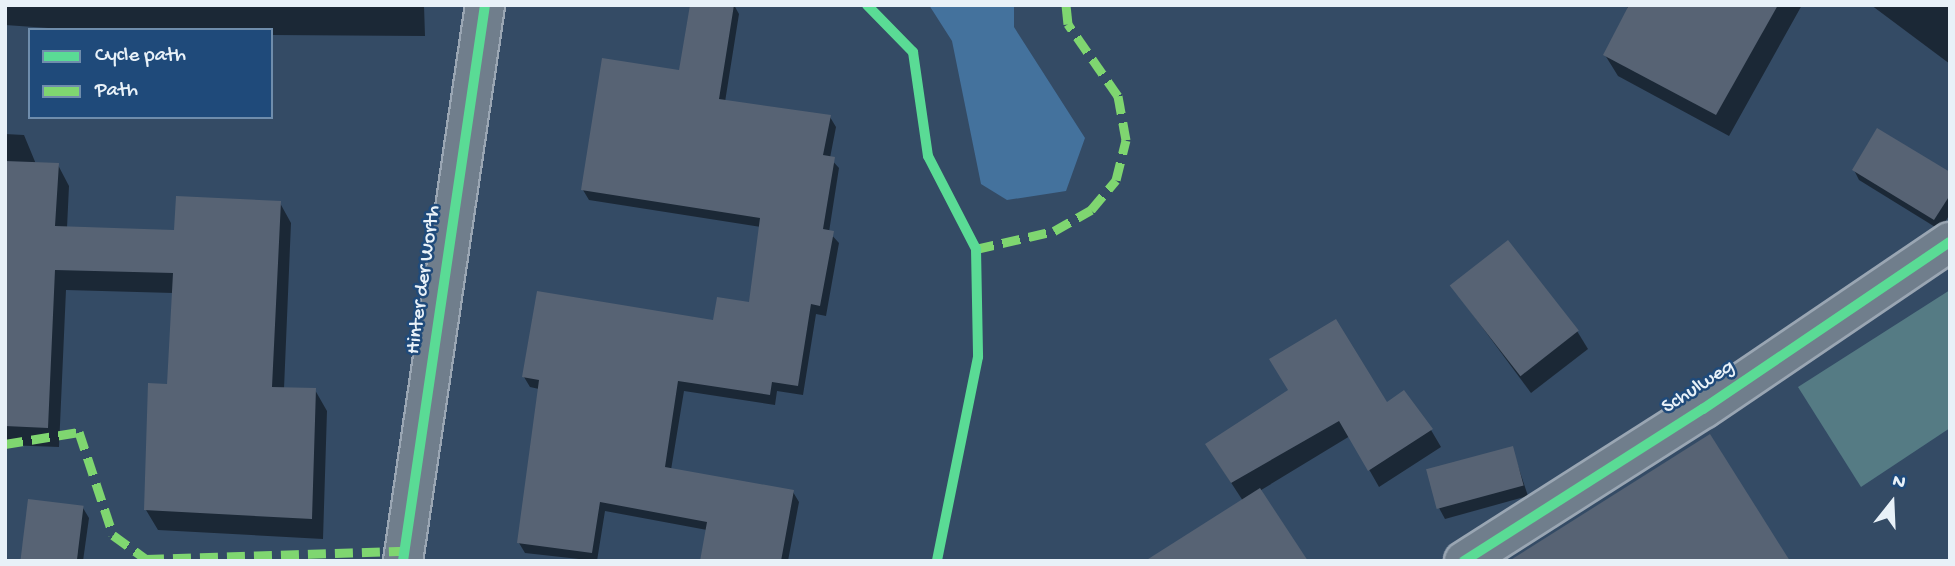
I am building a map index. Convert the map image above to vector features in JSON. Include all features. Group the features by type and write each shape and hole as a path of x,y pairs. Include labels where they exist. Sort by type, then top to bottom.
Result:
{"street":[{"name":"Hinter der Worth","path":"403,561 485,5"},
{"name":"Schulweg","path":"1464,561 1725,394 1950,242"}],"green space":[{"path":"1950,290 1950,428 1861,487 1798,387"}],"water":[{"path":"929,5 1014,5 1014,27 1085,138 1066,191 1007,200 981,184 952,41"}],"building":[{"path":"690,5 734,5 719,99 831,115 823,155 835,157 823,229 834,231 820,306 811,304 798,386 772,382 770,395 678,381 665,467 794,490 781,561 700,561 707,522 600,502 592,553 517,543 539,380 522,377 537,291 713,320 717,297 749,302 760,218 581,190 602,58 679,70"},
{"path":"1629,5 1778,5 1716,115 1603,55"},
{"path":"1877,128 1950,172 1950,195 1934,220 1852,170"},
{"path":"5,161 59,163 55,226 174,230 176,196 281,201 272,387 316,388 312,519 144,510 148,383 167,384 173,273 55,270 48,428 5,426"},
{"path":"1508,240 1579,331 1520,376 1450,286"},
{"path":"1336,319 1387,402 1404,390 1433,429 1368,471 1339,421 1231,483 1205,444 1288,390 1269,359"},
{"path":"1710,434 1790,561 1509,561"},
{"path":"1513,446 1524,486 1437,509 1426,469"},
{"path":"1260,488 1308,561 1145,561"},
{"path":"28,499 84,506 77,561 20,561"}],"marked path":[{"path":"976,249 1054,231 1091,210 1116,180 1126,140 1118,96 1068,24 1066,5"},
{"path":"5,444 79,432 113,535 146,559 406,551"}],"cycle path":[{"path":"403,561 485,5"},
{"path":"867,5 913,52 928,156 976,249 978,357 937,561"},
{"path":"1464,561 1703,409 1950,242"}]}
